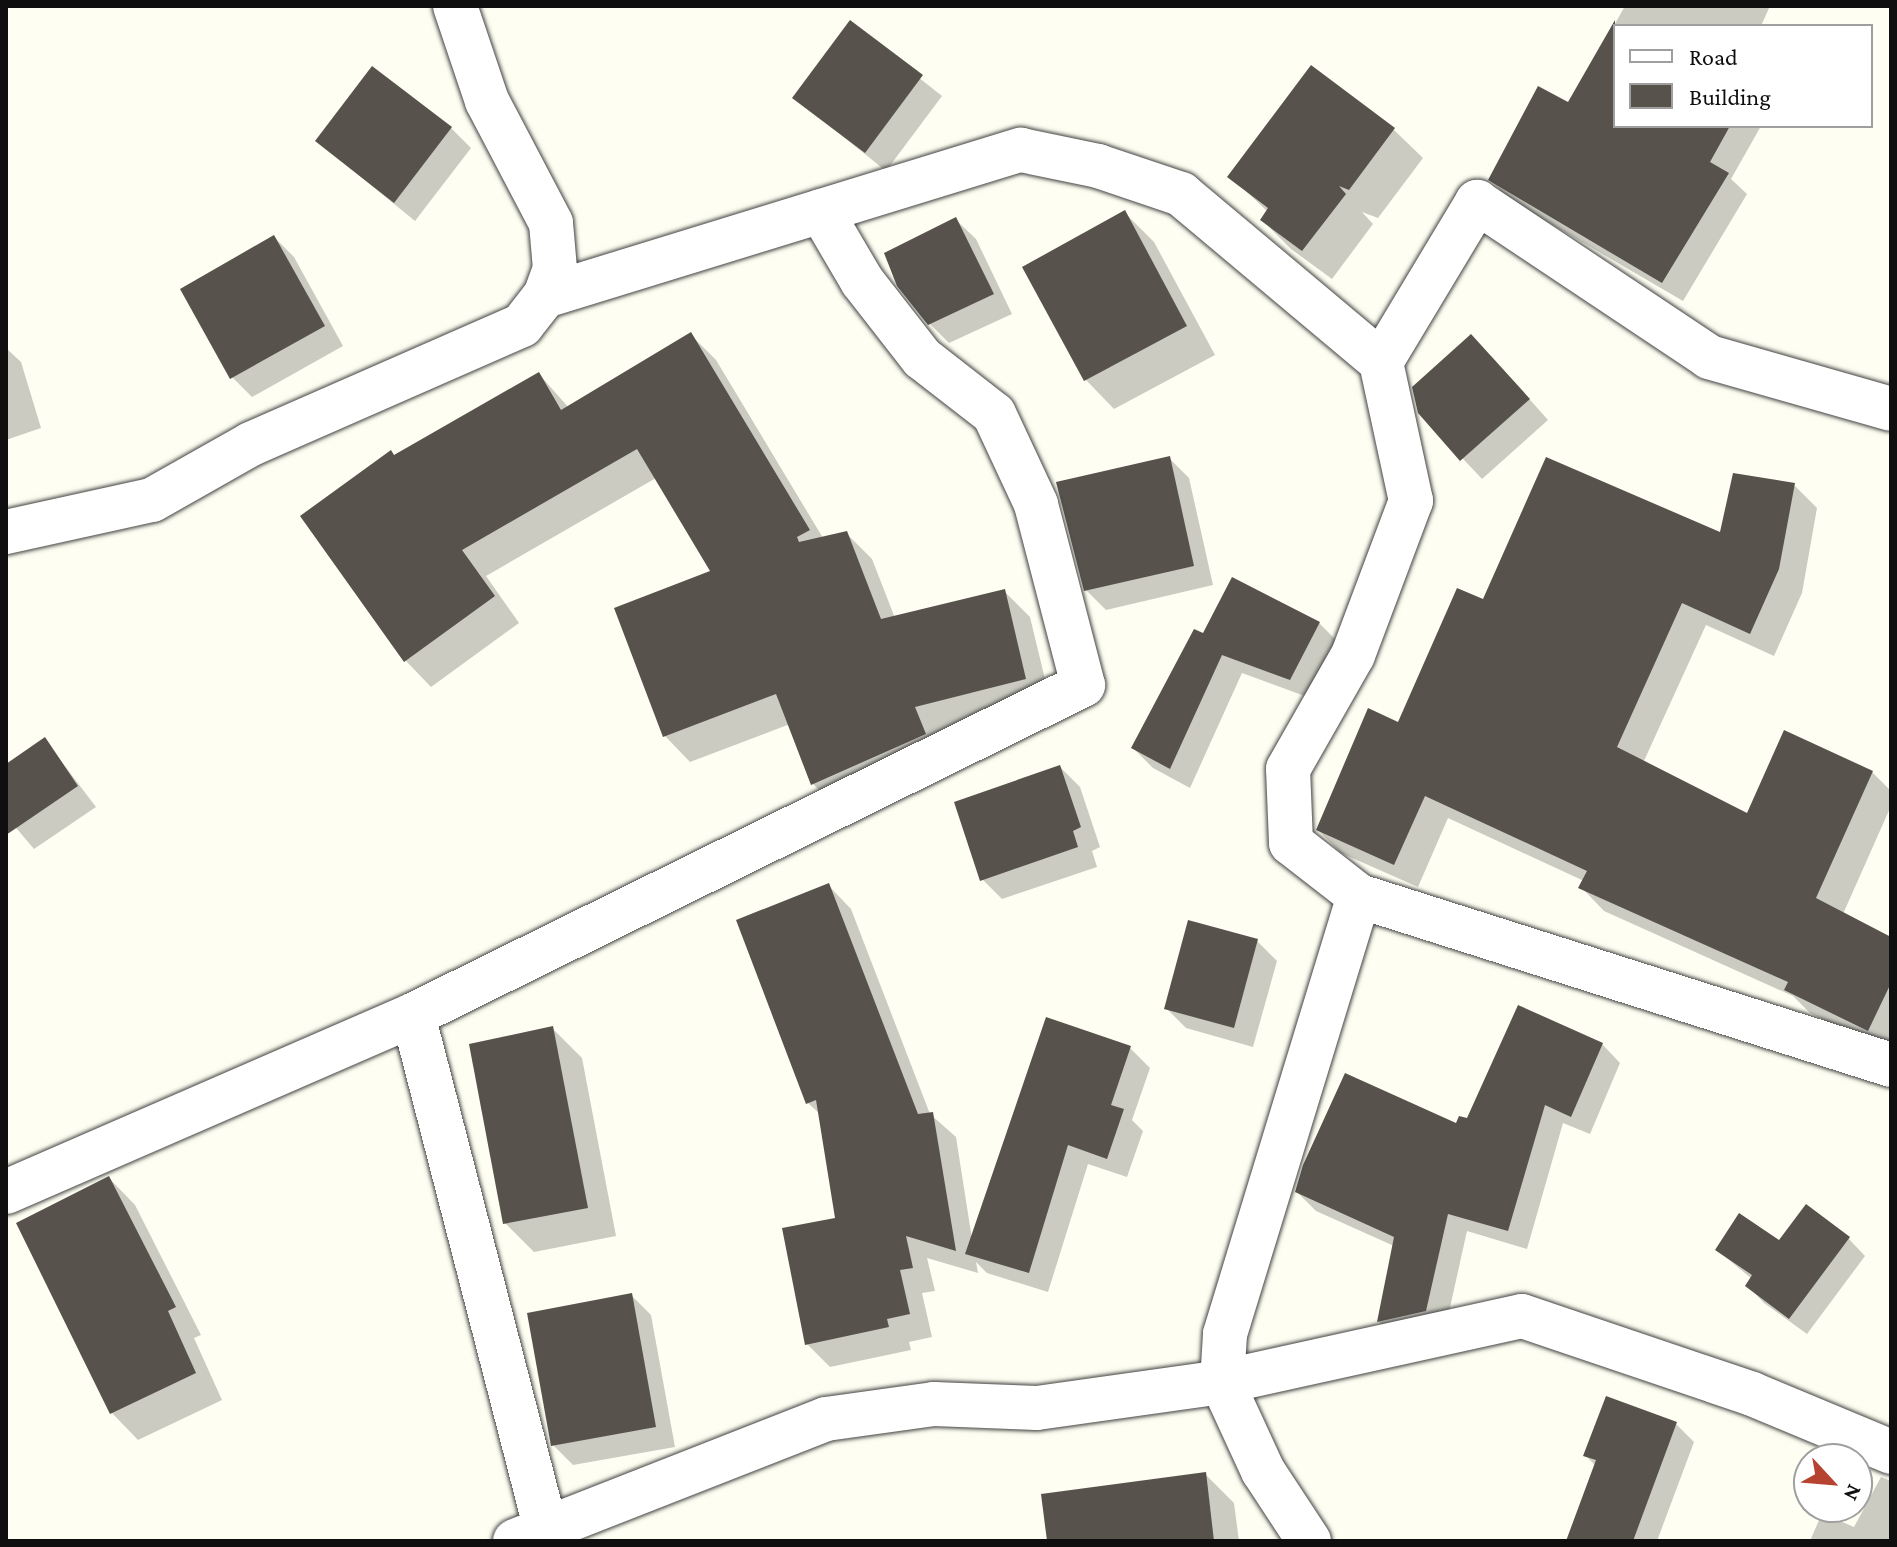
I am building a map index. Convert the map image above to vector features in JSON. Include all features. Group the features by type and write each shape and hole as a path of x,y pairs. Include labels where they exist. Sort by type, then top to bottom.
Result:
{"street":[{"path":"6,532 152,500 251,444 522,325 545,296 555,269 551,223 487,101 455,6"},
{"path":"545,296 1021,150 1098,166 1181,194 1381,362 1411,501 1353,655 1288,769 1291,843 1359,896 1891,1065"},
{"path":"1381,362 1477,202 1709,357 1891,409"},
{"path":"6,1192 413,1015 1083,685 1036,504 994,414 922,358 862,281 821,211"},
{"path":"1309,1541 1263,1471 1222,1382 1225,1334 1359,896"},
{"path":"413,1015 530,1536 826,1419 934,1404 1037,1408 1222,1382 1522,1316 1752,1394 1891,1452"}],"building":[{"path":"850,20 923,75 865,153 792,98"},
{"path":"1615,20 1613,128 1729,128 1710,162 1729,173 1662,283 1488,180 1538,86 1568,102"},
{"path":"1311,65 1395,128 1349,190 1339,186 1346,194 1302,251 1260,220 1268,208 1227,177"},
{"path":"372,66 452,127 394,203 315,141"},
{"path":"1125,210 1187,326 1084,381 1022,267"},
{"path":"956,217 994,294 928,325 897,286 884,253"},
{"path":"274,235 325,326 230,379 180,289"},
{"path":"691,332 810,530 797,537 799,542 847,531 881,619 1005,589 1026,679 915,707 926,734 811,785 776,694 663,737 614,608 710,571 637,449 462,550 495,596 404,662 300,516 391,450 394,455 539,372 561,410"},
{"path":"1471,334 1530,399 1460,461 1418,413 1412,387"},
{"path":"1170,456 1194,566 1084,591 1056,482"},
{"path":"1546,457 1720,532 1733,473 1795,483 1779,569 1750,634 1682,603 1617,747 1747,813 1784,730 1873,771 1816,898 1891,937 1891,983 1868,1031 1784,990 1788,982 1578,888 1587,871 1425,796 1394,865 1316,830 1368,708 1398,722 1457,588 1483,599"},
{"path":"1232,577 1320,622 1290,680 1222,655 1170,769 1131,748 1194,629 1203,633"},
{"path":"45,737 78,786 6,835 6,764"},
{"path":"1060,765 1081,827 1073,831 1078,847 980,881 954,802"},
{"path":"829,883 918,1114 933,1112 956,1251 906,1236 913,1268 900,1270 910,1314 887,1319 889,1327 805,1345 782,1228 835,1218 816,1100 806,1104 736,920"},
{"path":"1188,920 1258,939 1234,1028 1164,1009"},
{"path":"1518,1005 1603,1043 1571,1117 1545,1105 1508,1231 1448,1214 1426,1311 1377,1322 1394,1237 1295,1192 1303,1165 1345,1073 1456,1123 1459,1116 1467,1118"},
{"path":"1046,1017 1131,1046 1111,1105 1124,1109 1107,1159 1068,1145 1029,1273 965,1254"},
{"path":"553,1026 588,1208 503,1224 469,1044"},
{"path":"109,1176 176,1307 168,1311 196,1373 110,1414 16,1223"},
{"path":"1806,1204 1850,1237 1789,1319 1745,1286 1752,1275 1715,1250 1739,1213 1779,1240"},
{"path":"632,1293 656,1427 551,1446 527,1313"},
{"path":"1606,1396 1677,1422 1633,1541 1566,1541 1596,1460 1583,1456"},
{"path":"1206,1472 1214,1541 1047,1541 1041,1494"}]}
